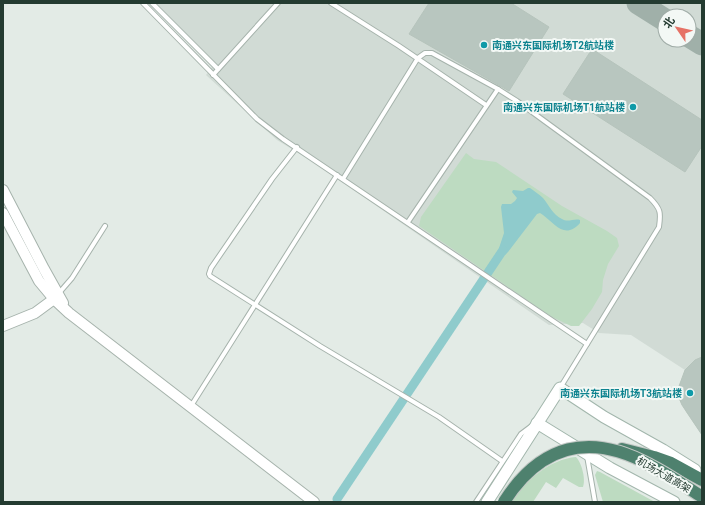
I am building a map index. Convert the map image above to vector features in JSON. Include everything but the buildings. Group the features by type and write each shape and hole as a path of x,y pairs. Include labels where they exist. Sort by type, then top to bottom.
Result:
{"highway":[{"name":"机场大道高架","path":"504,502 519,481 543,460 571,448 586,447 603,447 624,453 650,464 702,497"},
{"path":"603,447 623,449 654,457 671,463 702,480"}],"main road":[{"path":"487,502 560,388 604,417 663,450 702,475"},
{"path":"537,423 610,468 674,502"}],"street":[{"path":"3,190 56,297"},
{"path":"3,213 39,281 56,297 69,313 314,502"},
{"path":"3,326 35,312 56,297"}],"lane":[{"path":"143,3 257,119 283,139 587,344"},
{"path":"152,3 218,69"},
{"path":"213,75 278,3"},
{"path":"331,3 418,58 486,105"},
{"path":"343,179 418,58 425,53 432,53 517,101 650,198 658,207 661,215 659,227 560,388"},
{"path":"408,222 498,89"},
{"path":"297,148 272,179 209,274 212,278 256,304 327,350 461,431 502,460"},
{"path":"191,407 337,175"},
{"path":"56,297 72,278 105,226"},
{"path":"476,502 502,460 521,434 529,427 537,423"},
{"path":"587,454 595,502"}],"shaded area":[{"path":"150,3 702,3 702,435 686,412 679,398 678,389 685,370 631,335 599,333 583,323 549,325 313,162 277,140 206,75 212,67"}],"green space":[{"path":"466,153 474,159 496,162 562,206 617,238 619,246 608,264 603,280 602,292 592,309 579,326 571,326 552,317 419,226 421,217"},
{"path":"576,457 583,472 583,487 579,487 563,478 556,488 546,482 533,502 511,502 523,486 539,472 557,462"},
{"path":"597,471 655,502 603,502 595,475"}],"water":[{"path":"528,188 543,198 559,217 566,221 580,220 580,223 575,228 570,230 560,229 540,213 537,214 508,252 505,255 501,254 499,248 504,233 501,207 502,204 511,204 515,201 517,198 512,192 513,190 523,191"}],"waterway":[{"path":"337,499 503,250"}],"taxiway":[{"path":"638,3 657,15"},
{"path":"697,41 702,44"}],"place":[{"name":"南通兴东国际机场T2航站楼","path":"484,45"},
{"name":"南通兴东国际机场T1航站楼","path":"633,107"},
{"name":"南通兴东国际机场T3航站楼","path":"690,393"}]}
